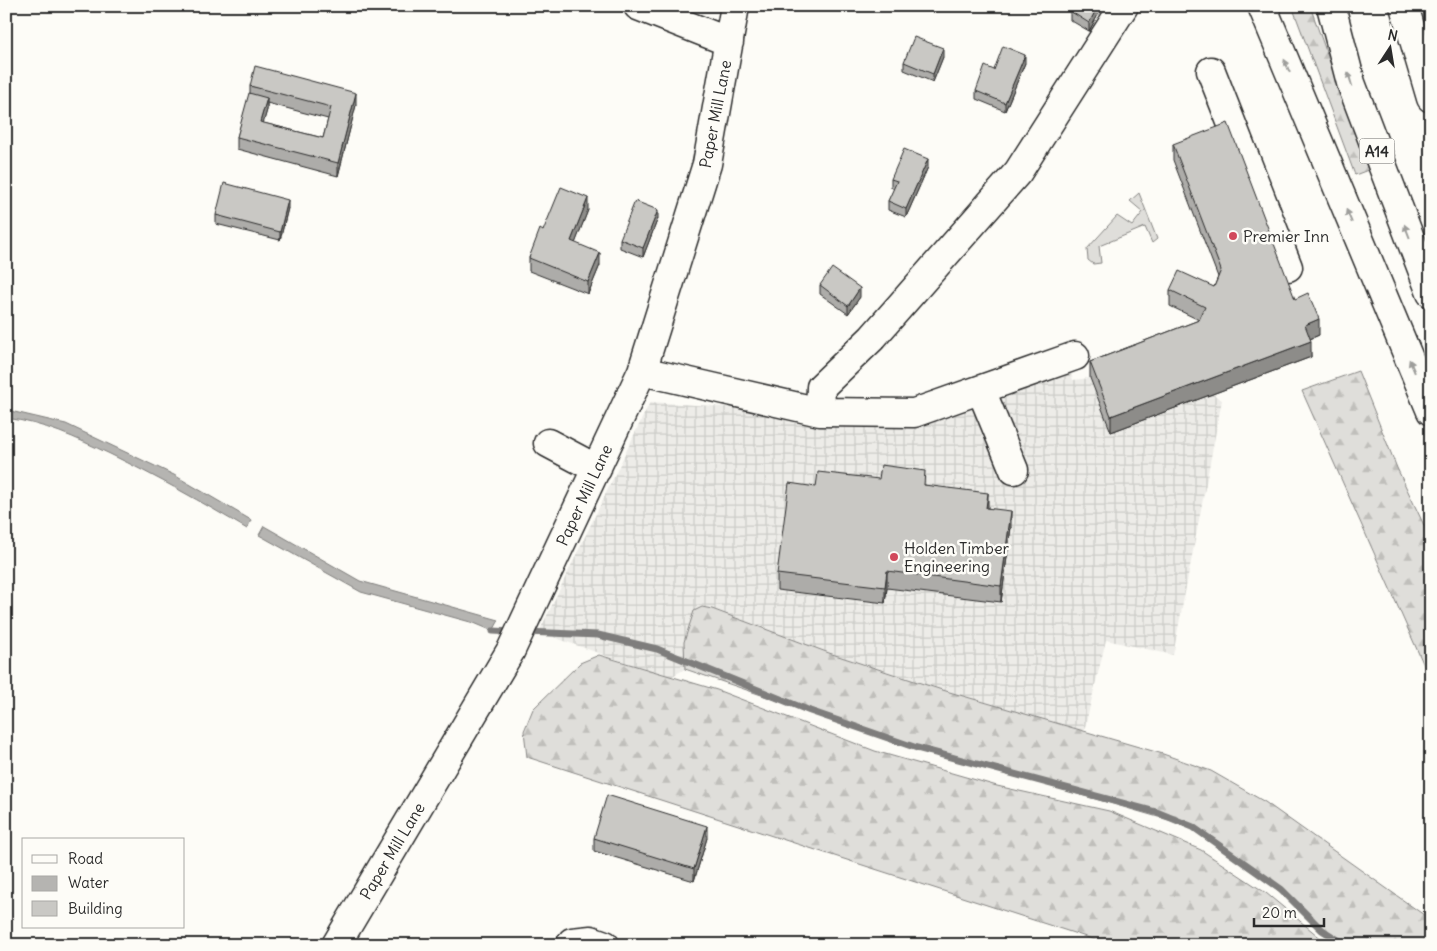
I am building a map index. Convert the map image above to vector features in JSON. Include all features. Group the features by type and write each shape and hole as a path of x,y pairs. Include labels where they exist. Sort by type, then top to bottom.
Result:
{"main road":[{"path":"638,6 729,42"},
{"name":"Paper Mill Lane","path":"336,945 512,650 642,371 707,164 736,6"},
{"path":"820,412 821,387 872,338 1018,172 1124,6"},
{"path":"1262,6 1431,411"},
{"name":"A14","path":"1331,6 1351,83 1431,293"},
{"path":"1404,6 1431,98"},
{"path":"1211,71 1288,267"},
{"path":"642,371 820,412 914,413 1075,356"},
{"path":"981,390 1014,470"},
{"path":"548,444 597,469"},
{"path":"570,945 572,942 591,940 605,945"}],"shaded area":[{"path":"1068,366 1073,380 1090,378 1111,432 1213,394 1222,400 1173,655 1106,640 1084,731 939,689 829,653 712,609 684,642 685,669 669,678 539,632 650,402 727,407 831,426 986,402"}],"green space":[{"path":"1292,6 1310,6 1368,170 1355,175"},
{"path":"1139,193 1157,239 1152,243 1145,227 1099,246 1101,263 1093,264 1088,260 1087,249 1117,216 1132,226 1143,212 1130,201"},
{"path":"1358,371 1397,468 1431,540 1431,681 1302,391"},
{"path":"702,607 712,609 829,653 939,689 1163,754 1211,771 1265,802 1431,920 1431,945 1346,945 1265,880 1193,827 917,748 685,669 684,642 694,611"},
{"path":"599,655 717,690 875,751 997,786 1109,811 1201,850 1266,893 1329,945 1111,945 527,757 524,731 533,709 580,663"}],"water":[{"path":"6,410 66,424 174,475 251,520 247,529 196,499 97,448 47,427 6,418"},
{"path":"264,526 360,581 499,620 493,631 474,623 361,592 259,535"}],"building":[{"path":"1072,6 1098,6 1089,23 1070,11"},
{"path":"914,37 943,48 933,74 904,62"},
{"path":"1003,46 1025,55 1005,103 976,91 985,66 994,70"},
{"path":"255,66 356,93 338,163 237,137 249,93 267,98 260,122 323,138 331,107 250,86"},
{"name":"Premier Inn","path":"1228,123 1295,299 1308,293 1319,319 1305,325 1311,341 1111,416 1090,362 1199,320 1205,307 1170,290 1179,271 1214,287 1221,270 1173,144"},
{"path":"904,149 928,159 906,209 888,201 897,181 891,179"},
{"path":"224,183 288,200 280,232 216,215"},
{"path":"561,187 588,198 571,241 600,253 588,282 529,258 540,229 543,231"},
{"path":"635,201 658,210 643,248 620,239"},
{"path":"832,268 860,288 848,306 820,285"},
{"name":"Holden Timber Engineering","path":"881,465 925,471 924,485 988,493 986,508 1011,511 1001,586 887,571 885,587 777,574 789,483 816,487 818,472 879,479"},
{"path":"607,795 707,826 694,869 594,838"}],"waterway":[{"path":"493,631 513,632"},
{"path":"526,632 598,635 657,649 810,711 917,748 1159,813 1193,827 1281,889 1322,930 1346,945"}],"place":[{"name":"Premier Inn","path":"1233,236"},
{"name":"Holden Timber Engineering","path":"894,557"}]}
